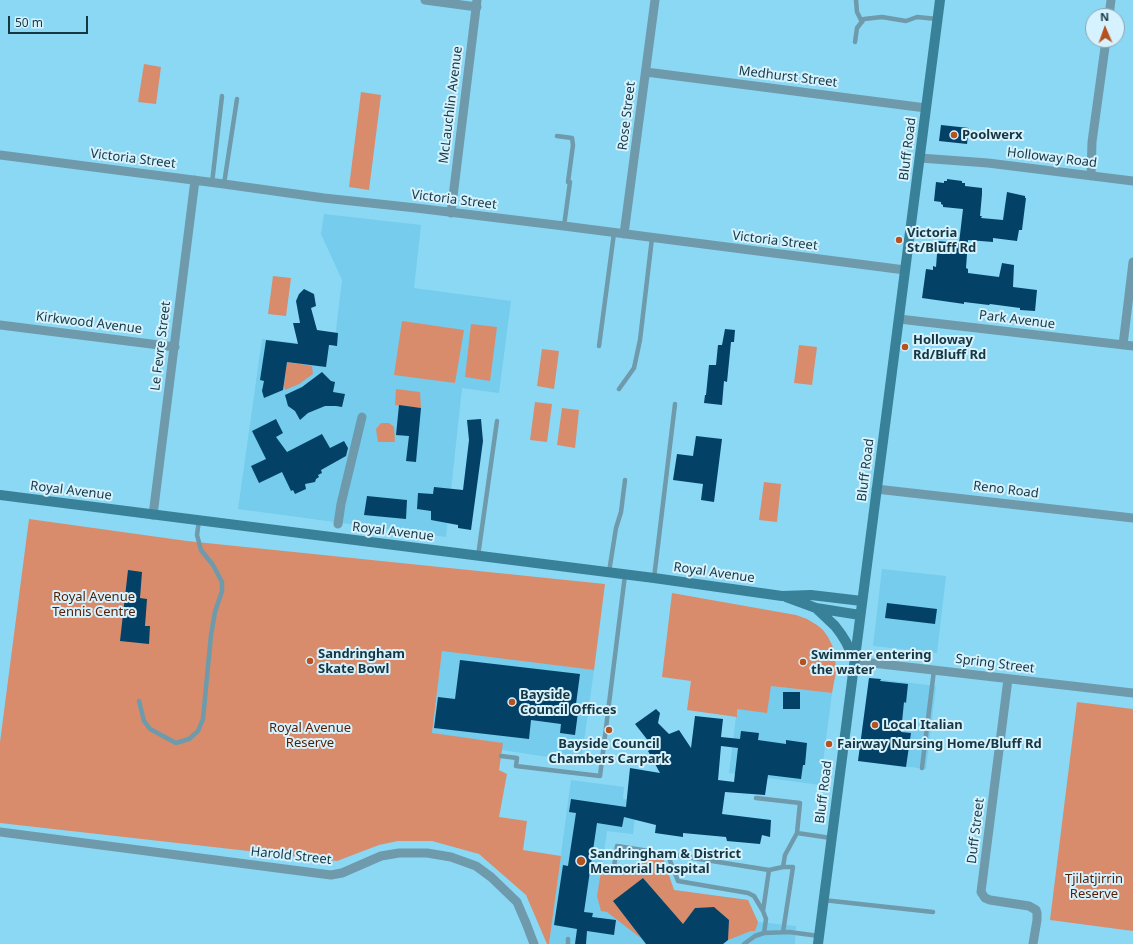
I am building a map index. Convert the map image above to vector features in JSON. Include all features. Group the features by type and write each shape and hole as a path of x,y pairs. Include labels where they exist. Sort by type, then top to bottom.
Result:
{"street":[{"path":"425,0 477,3"},
{"name":"Rose Street","path":"624,234 655,0"},
{"name":"Bluff Road","path":"818,940 940,0"},
{"name":"McLauchlin Avenue","path":"451,213 477,3"},
{"path":"1088,175 1105,48"},
{"name":"Medhurst Street","path":"646,72 926,108"},
{"name":"Victoria Street","path":"0,155 324,198 564,226 905,270"},
{"name":"Holloway Road","path":"920,158 988,163 1133,181"},
{"name":"Le Fevre Street","path":"153,515 195,180"},
{"path":"1123,345 1133,262"},
{"name":"Park Avenue","path":"899,319 1133,346"},
{"name":"Kirkwood Avenue","path":"0,325 174,347"},
{"path":"338,524 341,504 362,417"},
{"name":"Reno Road","path":"876,489 1133,518"},
{"name":"Royal Avenue","path":"0,495 654,578 782,596 811,595 862,600"},
{"name":"Royal Avenue","path":"782,596 816,608 860,615"},
{"path":"816,608 835,626 841,634 855,661"},
{"name":"Spring Street","path":"855,661 1133,693"},
{"name":"Duff Street","path":"1008,679 981,892 985,898 990,900 1029,906 1036,910 1037,920 1033,944"},
{"name":"Harold Street","path":"0,832 331,875 342,873 381,856 399,853 427,853 452,857 476,866 491,877 517,902 534,944"}],"lane":[{"path":"856,0 857,12 862,22"},
{"path":"855,42 857,28 864,19 882,17 906,21 917,17 938,20"},
{"path":"212,183 222,96"},
{"path":"224,184 237,99"},
{"path":"557,136 572,138 568,182 570,182 564,226"},
{"path":"598,346 614,233"},
{"path":"619,389 634,368 640,340 652,238"},
{"path":"654,578 675,404"},
{"path":"478,556 496,421"},
{"path":"609,573 616,528 621,512 625,480"},
{"path":"139,701 144,721 150,729 176,743 189,739 198,731 203,719 211,635 215,612 222,591 222,582 213,565 201,550 197,535 199,520"},
{"path":"501,756 517,758 516,766 600,776 625,575"},
{"path":"922,768 934,670"},
{"path":"756,798 800,803 797,834 785,855 783,867"},
{"path":"797,834 832,838"},
{"path":"614,867 617,846 769,870 783,867 793,867 784,932"},
{"path":"666,853 678,881 748,893 754,896 766,919 764,933"},
{"path":"763,911 769,870"},
{"path":"823,900 933,912"},
{"path":"744,944 755,936 764,933 784,932 818,940"}],"shaded area":[{"path":"324,214 421,225 414,288 511,301 499,393 462,388 446,537 238,509 262,339 334,347 342,280 321,234"},
{"path":"882,569 946,576 937,653 873,646"},
{"name":"Bayside Council Offices","path":"442,650 594,670 581,762 502,750 502,743 432,734"},
{"path":"869,678 936,686 926,769 858,761"},
{"path":"771,686 832,693 820,785 729,773 737,709"},
{"name":"Sandringham & District Memorial Hospital","path":"571,780 624,787 623,799 637,801 633,834 607,831 602,865 630,869 631,864 641,866 642,855 663,858 674,890 748,900 758,922 796,926 795,944 549,944"}],"green space":[{"path":"144,64 161,67 156,104 138,102"},
{"path":"361,92 381,95 369,190 349,187"},
{"path":"273,276 291,278 286,316 268,314"},
{"path":"402,321 464,330 455,383 394,375"},
{"path":"471,324 497,327 490,381 465,377"},
{"path":"799,345 817,347 812,385 794,383"},
{"path":"542,349 559,351 554,389 537,386"},
{"path":"287,362 312,366 313,374 299,384 285,390 284,385"},
{"path":"396,389 420,392 421,408 395,405"},
{"path":"535,402 552,404 547,442 530,440"},
{"path":"562,408 579,410 575,448 557,445"},
{"path":"381,423 389,423 394,427 395,442 378,442 376,429"},
{"path":"764,482 781,484 777,522 759,520"},
{"name":"Royal Avenue Reserve","path":"29,519 187,541 605,584 594,670 442,651 432,733 503,743 499,770 507,774 499,817 527,821 523,850 561,856 549,944 547,944 526,895 479,854 432,841 398,841 379,845 337,861 0,823 0,742"},
{"path":"672,593 796,615 817,625 828,637 835,654 836,672 832,693 771,686 767,713 737,709 737,717 687,710 691,681 662,677"},
{"name":"Tjilatjirrin Reserve","path":"1077,702 1133,709 1133,931 1050,920"},
{"path":"642,855 663,858 674,890 748,900 758,922 755,931 751,931 728,940 728,920 714,907 695,908 683,924 685,932 674,914 643,878 614,901 642,939 607,912 601,911 597,896 602,865 630,869 631,864 641,866"}],"building":[{"name":"Poolwerx","path":"941,125 969,128 967,144 939,141"},
{"path":"947,179 962,181 962,183 965,183 965,186 982,188 981,218 1003,220 1007,192 1025,196 1022,230 1019,230 1017,241 993,238 993,242 968,240 966,268 968,269 968,273 999,277 1002,263 1014,265 1013,287 1037,290 1035,311 1020,310 1020,308 990,304 964,302 964,304 922,298 926,269 933,270 933,266 936,267 938,241 959,243 963,209 943,207 941,202 934,201 936,182 944,183"},
{"path":"304,289 314,294 316,306 311,308 317,330 338,333 337,346 329,345 326,367 287,362 283,390 264,398 262,391 264,381 260,380 266,340 298,344 293,323 300,323 296,301 299,294"},
{"path":"725,329 735,330 734,342 731,342 727,382 724,381 722,405 704,403 709,365 716,365 718,345 722,345"},
{"path":"322,372 331,381 335,382 333,392 345,394 342,407 325,406 308,413 300,420 295,411 288,406 285,395 302,387"},
{"path":"399,405 421,408 416,462 406,461 409,436 396,435"},
{"path":"276,419 283,433 276,437 287,452 322,434 330,448 344,441 348,448 346,456 321,470 322,473 318,475 319,477 315,482 305,484 306,489 295,494 293,490 291,491 282,472 259,483 251,466 266,459 252,431"},
{"path":"481,419 483,441 471,530 458,528 458,525 431,520 431,511 417,509 418,493 433,494 434,487 463,490 469,440 467,420"},
{"path":"696,436 722,439 714,502 701,500 703,484 673,480 677,454 693,456"},
{"path":"367,496 407,500 406,519 364,515"},
{"path":"128,570 142,572 140,598 147,599 145,626 150,626 149,644 120,641"},
{"path":"887,603 937,609 935,624 885,618"},
{"name":"Bayside Council Offices","path":"460,660 580,674 576,704 579,705 575,735 560,733 561,724 531,720 529,739 434,728 438,697 455,699"},
{"path":"869,678 881,679 880,681 908,684 906,703 904,702 901,732 911,733 906,767 858,761"},
{"path":"783,692 800,692 800,709 783,709"},
{"path":"656,709 660,713 658,723 669,734 679,730 691,748 695,716 723,719 721,737 740,739 741,731 759,733 758,740 786,744 786,740 807,743 805,765 803,765 801,779 768,775 765,795 725,792 722,814 771,820 770,837 762,835 760,844 727,841 726,837 683,833 683,837 655,833 656,825 624,817 622,827 597,823 584,912 593,913 592,917 616,920 614,935 587,931 586,944 575,944 577,929 554,925 563,865 568,866 576,813 569,812 571,799 626,807 630,768 660,773 648,751 653,747 635,724","holes":["721,746 738,748 734,782 718,780"]},
{"path":"643,878 683,924 695,908 714,907 729,920 728,940 723,944 646,944 613,901"}],"place":[{"name":"Poolwerx","path":"954,135"},
{"name":"Victoria St/Bluff Rd","path":"899,240"},
{"name":"Holloway Rd/Bluff Rd","path":"905,347"},
{"name":"Sandringham Skate Bowl","path":"310,661"},
{"name":"Swimmer entering the water","path":"803,662"},
{"name":"Bayside Council Offices","path":"512,702"},
{"name":"Local Italian","path":"875,725"},
{"name":"Bayside Council Chambers Carpark","path":"609,730"},
{"name":"Fairway Nursing Home/Bluff Rd","path":"829,744"},
{"name":"Sandringham & District Memorial Hospital","path":"581,861"}],"park label":[{"name":"Royal Avenue Tennis Centre","path":"94,604"}]}
